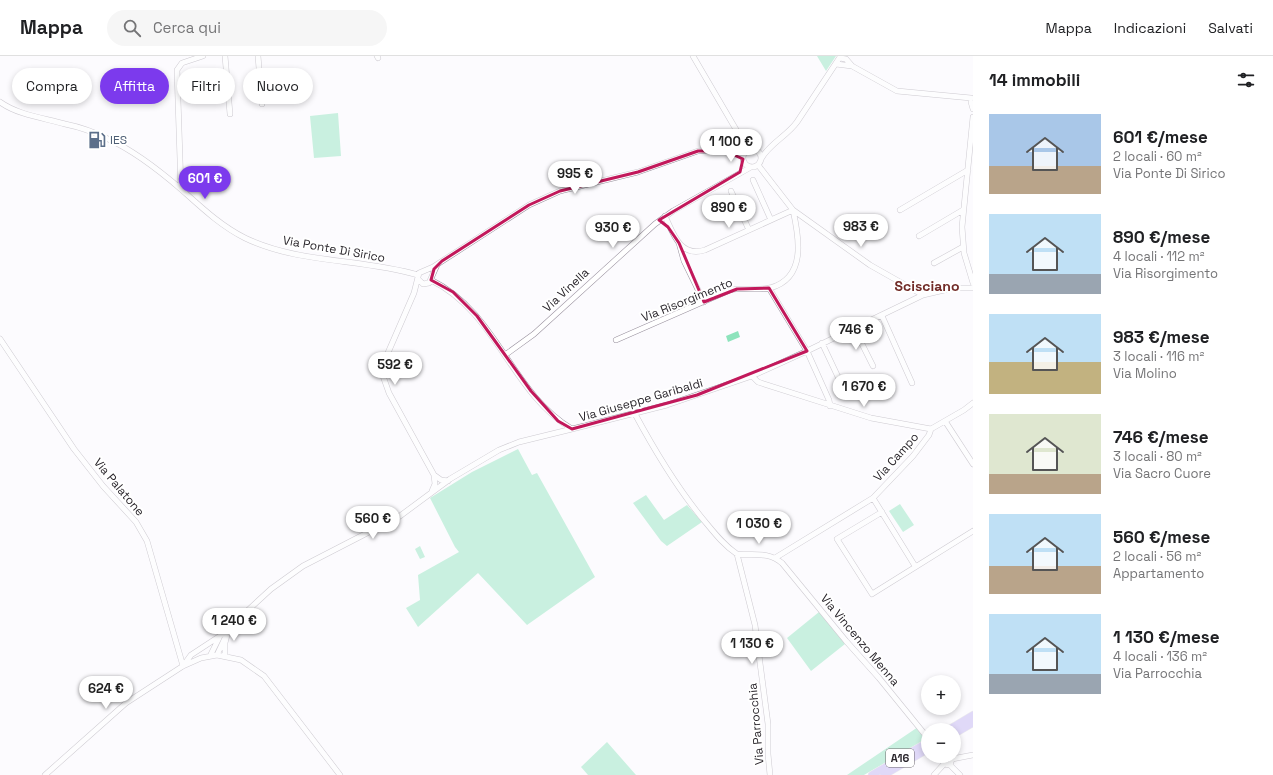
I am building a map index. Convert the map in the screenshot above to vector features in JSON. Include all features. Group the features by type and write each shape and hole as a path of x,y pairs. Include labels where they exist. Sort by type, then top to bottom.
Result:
{"highway":[{"path":"960,723 973,715"},
{"path":"961,730 973,723"},
{"name":"A16","path":"872,775 921,744"},
{"name":"A16","path":"884,775 921,753"}],"street":[{"path":"181,189 177,70 182,63 203,56"},
{"path":"225,56 230,114"},
{"path":"258,56 259,68"},
{"path":"693,56 747,151"},
{"path":"846,56 850,64"},
{"path":"725,151 743,159 746,164 751,167 758,165 771,146 790,132 805,112 840,57 846,59 850,64 897,91 972,99 973,109"},
{"path":"836,64 850,64"},
{"name":"Via Ponte Di Sirico","path":"0,102 19,112 80,128 108,139 142,159 181,189 222,224 258,243 296,255 370,265 419,278 423,284 427,284"},
{"path":"973,116 971,157 963,210 963,246 973,283"},
{"path":"437,485 434,475 389,393 383,376 383,367 387,355 419,278 425,271 529,205 560,191 633,174 698,151 725,151 738,154 771,146"},
{"path":"755,150 760,153 761,159"},
{"path":"740,172 743,159 747,151"},
{"path":"758,165 793,210 870,265 923,295"},
{"name":"Via Vinella","path":"505,355 534,334 658,221 751,167"},
{"path":"900,210 968,170"},
{"path":"753,180 771,220"},
{"path":"731,191 749,230"},
{"path":"678,242 691,251 700,251 793,210"},
{"path":"793,210 799,240 797,263 783,281 769,288 807,351 829,400 830,406"},
{"path":"919,236 963,210"},
{"path":"665,216 668,227 678,242 684,261 704,302"},
{"path":"658,221 668,227"},
{"path":"934,263 963,246"},
{"path":"414,293 427,284 437,264"},
{"path":"425,271 431,278"},
{"name":"Via Giuseppe Garibaldi","path":"431,278 460,298 486,327 518,374 545,407 558,421 572,429 635,414 752,376 882,316 923,295 952,288 973,288"},
{"name":"Via Risorgimento","path":"616,340 737,289 769,288"},
{"path":"882,316 912,383"},
{"path":"854,328 873,366"},
{"name":"Via Palatone","path":"0,339 74,449 103,486 136,522 147,541 183,666"},
{"path":"822,343 839,379"},
{"path":"752,376 758,382 830,406 871,418 931,429 973,403"},
{"path":"635,414 665,468 690,504 724,543 737,554 765,554 775,558"},
{"path":"946,421 973,464"},
{"path":"437,485 448,481 499,450 519,442 572,429"},
{"name":"Via Campo","path":"775,558 873,498 914,456 929,436 931,429"},
{"path":"434,475 441,480 448,481"},
{"path":"183,666 191,655 220,636 275,586 303,566 400,516 423,500 432,492 441,480"},
{"name":"Via Campo","path":"873,498 915,566"},
{"path":"882,512 836,539 872,594 973,531"},
{"name":"Via Parrocchia","path":"737,554 755,625 768,724 770,775"},
{"name":"Via Vincenzo Menna","path":"775,558 782,563 846,642 879,678 921,730"},
{"path":"225,656 229,627"},
{"path":"217,655 227,635"},
{"path":"210,656 220,636"},
{"path":"45,775 126,703 183,666 210,656 217,655 225,656 249,664 264,676 340,775"},
{"path":"961,757 973,755"},
{"path":"934,775 944,764 946,766 950,765 960,775"}],"highlighted area":[{"path":"698,151 725,151 743,159 740,172 659,220 668,227 679,243 704,302 737,289 769,288 807,351 697,395 572,429 558,421 531,391 477,316 453,292 431,280 434,269 442,261 529,205 560,191 638,172"}],"green space":[{"path":"817,56 836,56 826,71"},
{"path":"338,113 341,156 314,158 310,116"},
{"path":"738,331 740,337 728,342 726,336"},
{"path":"518,449 532,475 537,473 595,577 527,625 478,573 418,627 406,608 420,600 418,575 459,552 430,498 472,472"},
{"path":"646,495 664,520 687,505 702,522 667,546 661,541 633,503"},
{"path":"900,504 914,525 903,532 889,511"},
{"path":"420,546 425,557 420,559 415,549"},
{"path":"819,612 845,644 811,671 787,638"},
{"path":"918,727 921,732 921,742 864,775 847,775"},
{"path":"607,742 636,775 588,775 581,767"}],"place":[{"name":"IES","path":"97,140"}],"district":[{"name":"Scisciano","path":"927,286"}]}
